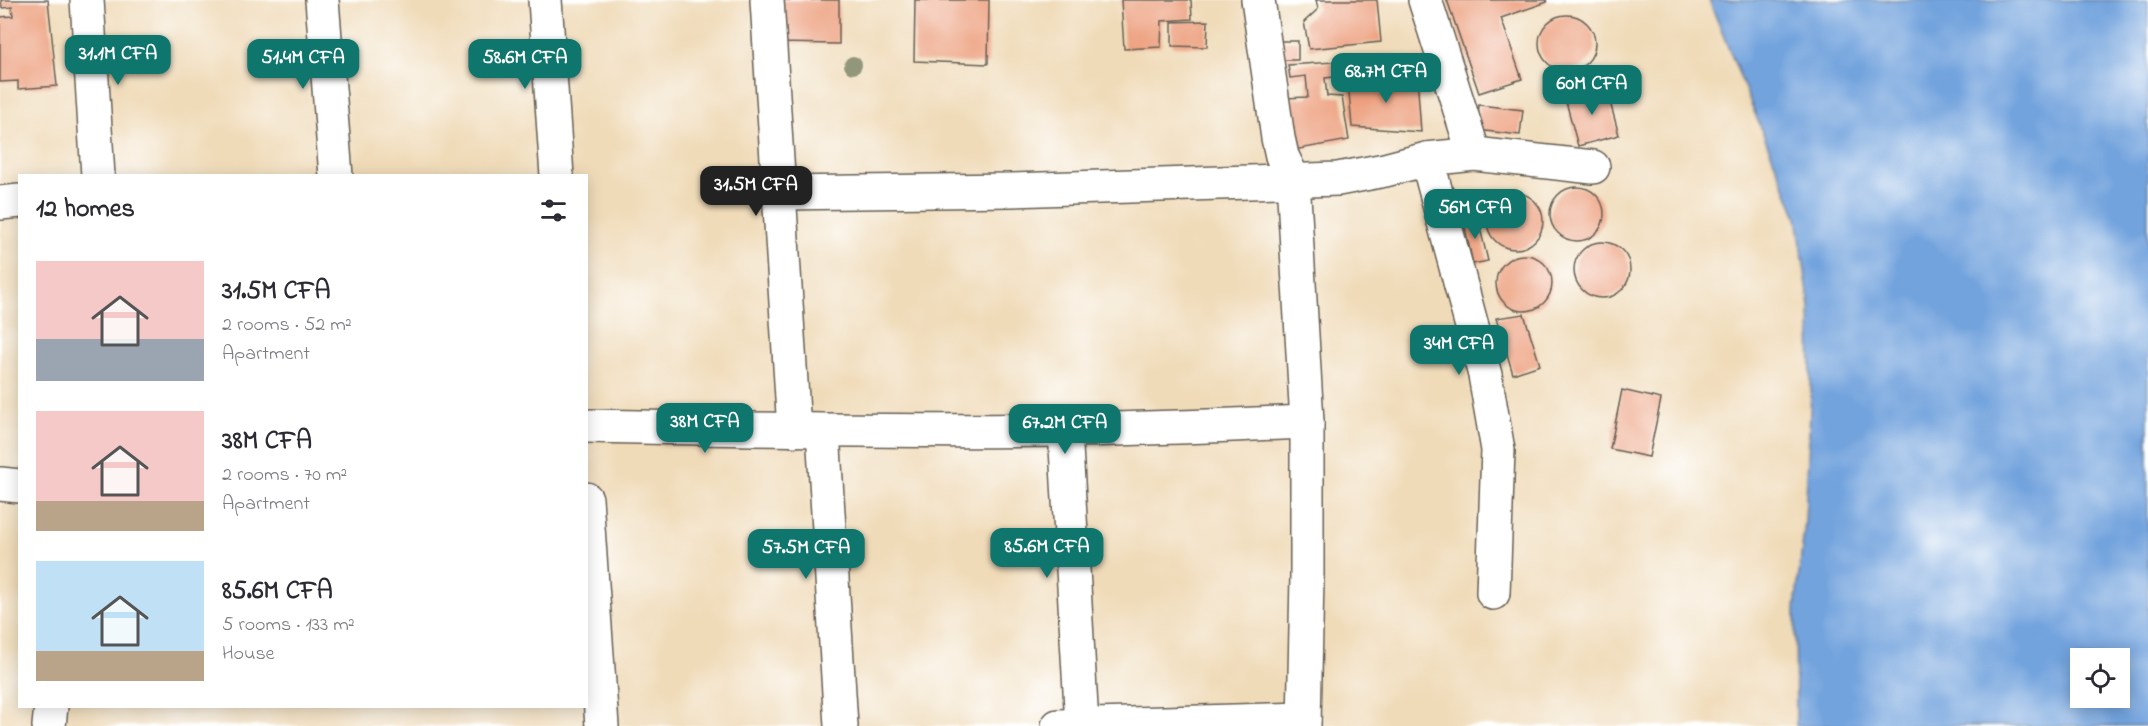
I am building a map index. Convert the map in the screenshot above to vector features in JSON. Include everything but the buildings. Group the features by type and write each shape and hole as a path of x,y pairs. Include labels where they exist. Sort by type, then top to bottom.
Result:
{"street":[{"path":"87,0 98,174"},
{"path":"322,0 336,174"},
{"path":"545,0 557,174"},
{"path":"767,0 780,193 809,430 841,726"},
{"path":"1065,430 1070,725 1304,722 1307,422 1293,179 1282,156 1278,138 1258,0"},
{"path":"1425,0 1474,154"},
{"path":"780,193 1012,190 1338,179 1427,159 1474,154 1593,167"},
{"path":"1427,159 1482,364 1498,450 1493,593"},
{"path":"0,203 18,201"},
{"path":"588,426 809,430 1065,430 1307,422"},
{"path":"0,483 18,486"},
{"path":"588,527 602,726"},
{"path":"49,726 51,708"}],"water":[{"path":"1709,0 2148,0 2148,726 1796,726 1795,609 1805,521 1811,391 1810,307 1797,217"}]}
